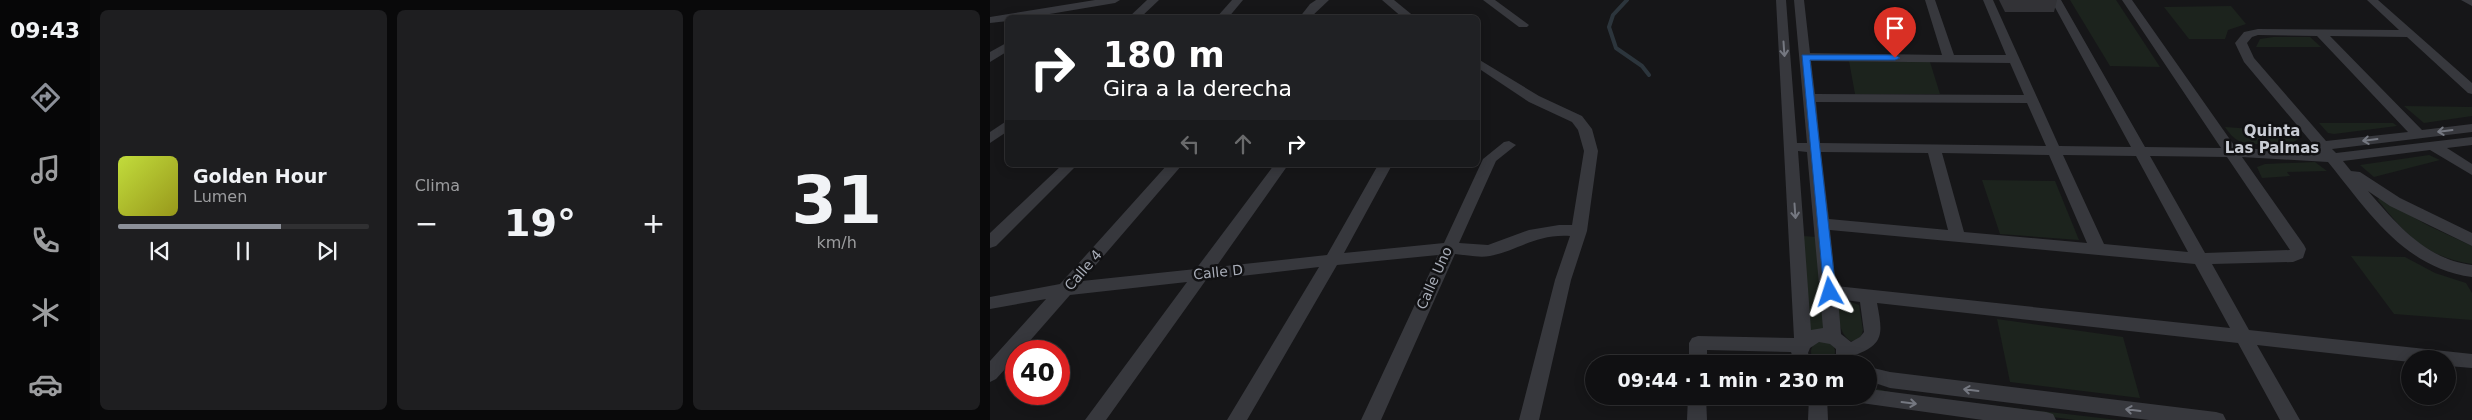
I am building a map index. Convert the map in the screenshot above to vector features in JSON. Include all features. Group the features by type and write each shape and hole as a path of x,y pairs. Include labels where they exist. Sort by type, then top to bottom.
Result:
{"street":[{"path":"1022,15 1115,0"},
{"path":"1136,15 1154,0"},
{"path":"1224,15 1238,0"},
{"path":"1306,15 1314,6 1324,0"},
{"path":"1387,0 1407,15"},
{"path":"1488,0 1523,25"},
{"path":"1781,0 1802,343 1800,355"},
{"path":"1799,0 1834,337"},
{"path":"1930,0 1949,58"},
{"path":"1988,0 2098,249"},
{"path":"2056,0 2290,420"},
{"path":"1823,224 2201,259 2293,256 2298,252 2127,0"},
{"path":"2372,0 2472,90"},
{"path":"2466,0 2472,3"},
{"path":"1048,15 1054,10"},
{"path":"990,20 1005,18"},
{"path":"2410,34 2258,32 2242,38 2241,44 2248,59 2405,242 2431,258 2448,265 2472,271"},
{"path":"2319,32 2418,134"},
{"path":"990,58 1005,47"},
{"path":"1805,57 2015,58"},
{"path":"1480,64 1534,99 1577,119 1584,129 1592,151 1579,231 1563,280 1529,420"},
{"path":"1810,98 2032,99"},
{"path":"990,139 1005,126"},
{"path":"2279,153 2472,128"},
{"path":"1791,147 2141,150 2279,153 2334,158 2472,141"},
{"name":"Calle Uno","path":"1371,420 1490,159 1509,145"},
{"path":"2433,146 2472,170"},
{"path":"1934,148 1957,236"},
{"path":"2334,158 2395,202 2472,240"},
{"path":"990,242 1068,167"},
{"name":"Calle 4","path":"990,374 1173,167"},
{"path":"1095,420 1280,167"},
{"path":"1237,420 1332,260 1384,167"},
{"name":"Calle D","path":"990,303 1066,289 1204,273 1448,248 1488,251 1503,247 1529,234 1559,230 1579,231"},
{"path":"1830,292 2472,360"},
{"path":"1852,355 1870,341 1873,334 1867,296"},
{"path":"1698,355 1698,344 1802,343 1816,335 1834,337 1843,344 1845,355"},
{"path":"1877,376 1890,380 2216,420"},
{"path":"1877,398 2046,420"},
{"path":"1697,405 1697,420"},
{"path":"1818,405 1818,420"}],"shaded area":[{"path":"2070,0 2116,0 2160,67 2110,66"},
{"path":"2231,6 2246,24 2228,30 2225,39 2189,39 2164,7"},
{"path":"2310,37 2321,47 2256,47 2260,39"},
{"path":"1849,61 1930,62 1940,94 1855,94"},
{"path":"2404,106 2472,107 2472,116 2424,123"},
{"path":"2319,123 2393,123 2397,126 2334,134 2328,133"},
{"path":"2225,127 2253,129 2258,135 2298,136 2298,139 2294,142 2279,144 2244,142 2235,138"},
{"path":"2429,155 2440,160 2374,177 2360,165"},
{"path":"2315,162 2327,171 2287,172 2290,176 2262,178 2257,167 2265,164"},
{"path":"1982,180 2055,181 2079,240 2000,234"},
{"path":"2379,198 2429,226 2472,246 2472,264 2456,261 2429,250 2398,224 2378,200"},
{"path":"1803,236 1817,237 1825,328 1823,331 1809,330"},
{"path":"2351,256 2405,257 2435,273 2466,283 2472,293 2472,320 2394,314"},
{"path":"1845,300 1859,305 1863,330 1860,340 1851,341 1841,329 1839,307 1840,302"},
{"path":"1997,319 2123,337 2140,398 2010,382"},
{"path":"1823,340 1827,341 1834,348 1834,355 1812,355 1811,352 1815,344"},
{"path":"1877,389 1904,395 2118,420 2075,420 1877,394"}],"waterway":[{"path":"1627,0 1613,15 1609,27 1616,48 1642,66 1649,75"}],"district":[{"name":"Quinta Las Palmas","path":"2272,140"}],"route":[{"path":"1830,292 1805,57 1895,58"}]}
